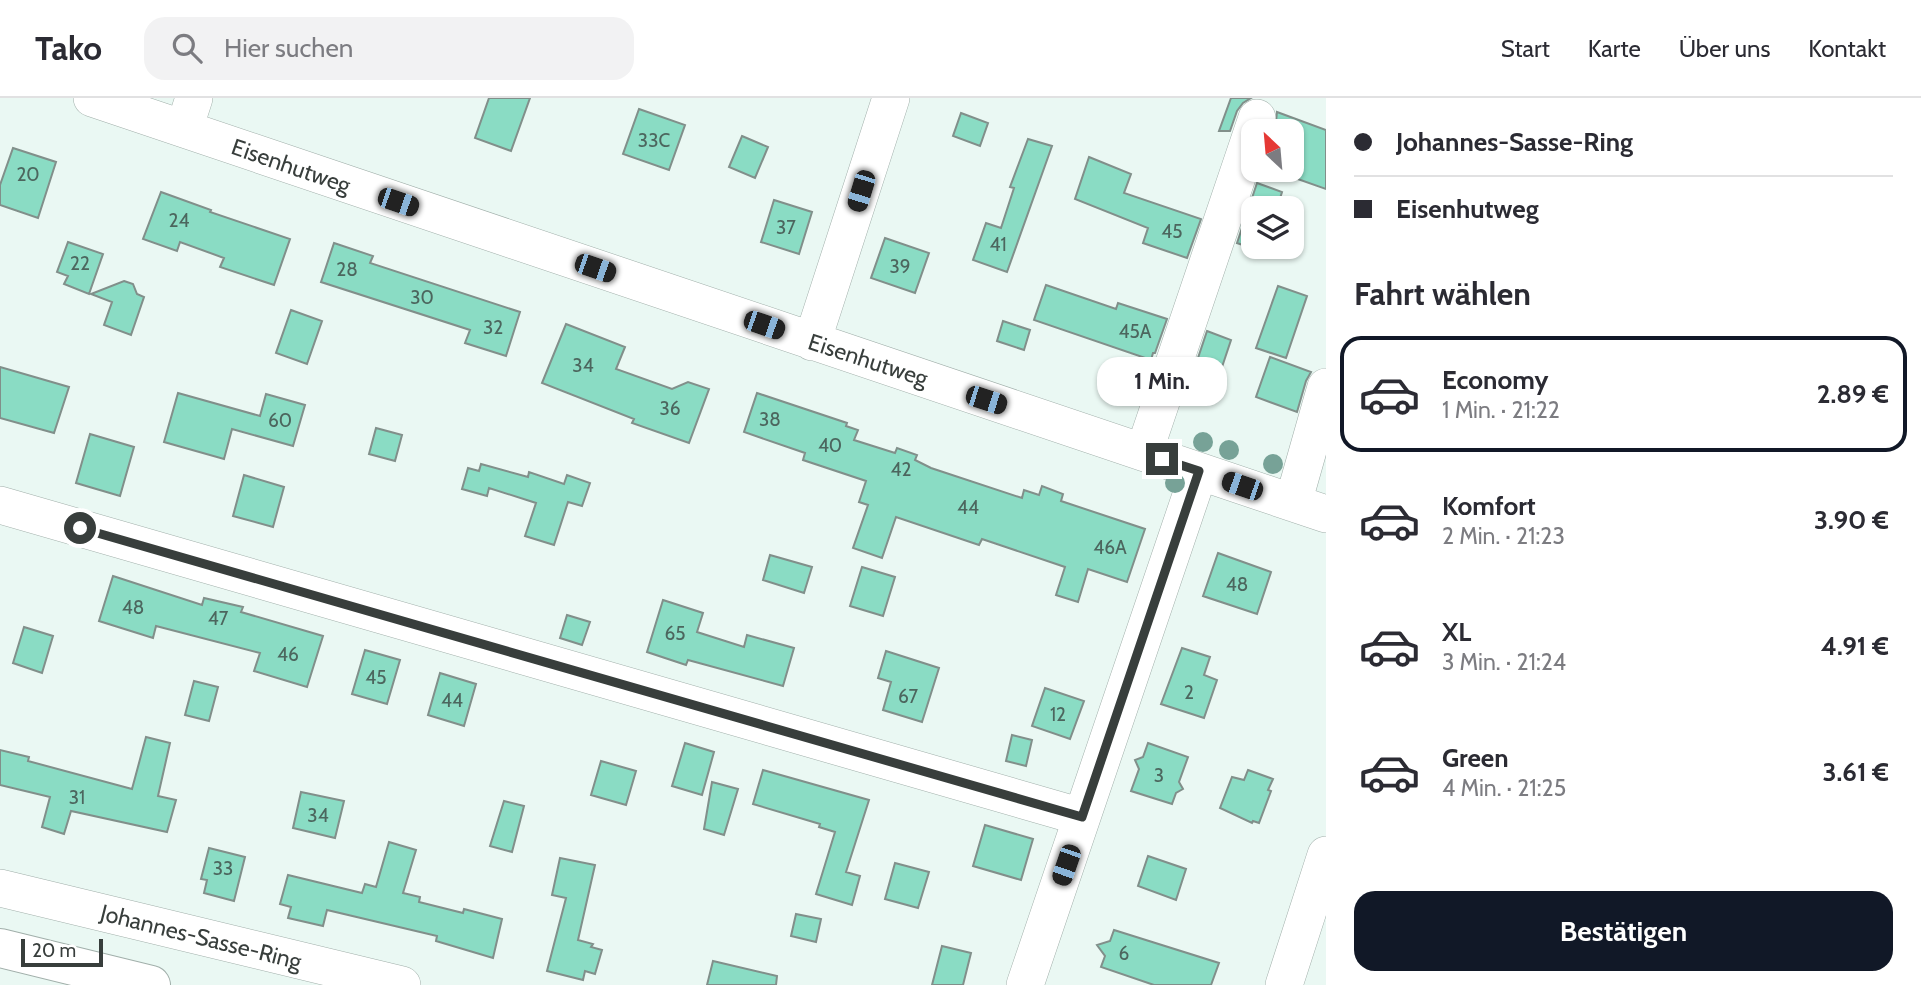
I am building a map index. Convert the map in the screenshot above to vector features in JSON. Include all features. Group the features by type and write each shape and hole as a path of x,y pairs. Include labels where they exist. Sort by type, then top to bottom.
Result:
{"highway":[{"path":"0,948 150,985"}],"street":[{"name":"Eisenhutweg","path":"92,98 189,114 812,342 1309,508"},
{"path":"812,342 891,98"},
{"path":"1144,452 1257,118"},
{"path":"1309,508 1326,387"},
{"path":"1025,985 1199,471"},
{"path":"0,505 1082,817"},
{"path":"1284,985 1326,855"},
{"name":"Johannes-Sasse-Ring","path":"0,888 402,985"}],"building":[{"path":"489,98 530,98 511,151 475,138"},
{"path":"1231,98 1251,98 1237,111 1230,131 1219,131"},
{"path":"639,109 685,125 669,170 623,154"},
{"path":"1277,112 1296,119 1276,119"},
{"path":"961,113 988,123 980,146 953,136"},
{"path":"1304,122 1326,130 1326,189 1304,181"},
{"path":"742,136 768,147 755,178 729,167"},
{"path":"1028,139 1052,146 1007,272 973,260 986,223 1001,228 1014,188 1010,187"},
{"path":"13,148 56,162 38,218 0,205 0,185"},
{"path":"1089,157 1131,174 1124,193 1201,219 1187,258 1143,243 1148,228 1075,199"},
{"path":"1257,183 1282,192 1281,196 1253,196"},
{"path":"161,192 290,239 274,285 220,267 224,258 180,242 177,251 143,239"},
{"path":"774,200 812,212 799,254 761,242"},
{"path":"885,238 929,253 915,293 871,278"},
{"path":"68,242 103,254 89,294 64,284 68,276 57,272"},
{"path":"334,243 373,256 370,263 520,312 506,356 465,343 470,330 321,282"},
{"path":"124,281 133,284 137,294 144,297 131,335 104,325 112,302 91,294"},
{"path":"1046,285 1116,309 1118,303 1167,319 1151,360 1034,320"},
{"path":"1278,286 1307,296 1286,358 1256,348"},
{"path":"291,310 322,321 307,364 276,353"},
{"path":"1003,321 1030,330 1024,350 997,341"},
{"path":"566,324 625,347 616,369 672,389 688,382 709,389 689,443 632,423 634,419 542,383"},
{"path":"1207,331 1231,340 1219,376 1195,367"},
{"path":"1270,357 1311,372 1297,412 1256,397"},
{"path":"0,367 69,387 54,433 0,418"},
{"path":"178,393 260,416 266,394 305,405 293,446 232,429 224,459 164,442"},
{"path":"757,393 847,423 846,426 858,430 854,440 895,453 897,448 917,455 915,460 931,468 1022,498 1024,490 1039,495 1042,486 1063,494 1061,501 1145,529 1127,582 1088,569 1078,602 1056,595 1065,567 982,539 979,545 896,517 882,558 853,548 868,505 859,502 866,481 803,460 805,453 744,432"},
{"path":"376,428 402,435 395,461 369,454"},
{"path":"90,434 134,447 120,496 76,483"},
{"path":"481,464 528,477 529,472 564,484 567,475 590,483 582,506 568,502 554,545 525,536 536,503 489,488 487,496 462,489 468,468 479,471"},
{"path":"244,475 284,487 273,527 233,516"},
{"path":"1218,553 1271,572 1257,614 1203,596"},
{"path":"770,555 812,567 804,593 763,580"},
{"path":"862,567 895,577 883,616 850,606"},
{"path":"113,576 202,605 204,598 243,607 241,612 323,636 307,687 254,671 260,653 156,626 153,638 99,621"},
{"path":"663,600 703,613 697,632 744,647 747,635 794,648 783,686 688,660 686,665 647,652"},
{"path":"567,615 590,622 582,645 560,638"},
{"path":"24,627 53,636 42,673 13,663"},
{"path":"1182,648 1210,657 1204,675 1217,680 1204,718 1161,704"},
{"path":"365,650 400,660 387,704 352,694"},
{"path":"886,651 939,668 922,722 883,710 891,682 878,678"},
{"path":"440,673 476,684 464,726 428,715"},
{"path":"194,681 218,687 209,721 185,715"},
{"path":"1045,688 1084,701 1070,739 1032,726"},
{"path":"1012,735 1032,740 1026,766 1006,761"},
{"path":"146,737 170,743 158,796 176,800 167,832 71,811 64,834 42,827 50,797 0,785 0,750 29,757 28,761 132,789"},
{"path":"685,743 714,752 702,795 672,786"},
{"path":"1148,743 1188,757 1179,782 1183,789 1176,793 1172,804 1131,791 1139,769 1135,760 1143,757"},
{"path":"601,761 636,771 626,805 591,795"},
{"path":"763,770 869,800 846,872 860,876 852,905 816,894 835,832 819,827 820,824 753,804"},
{"path":"1248,770 1273,779 1259,823 1252,823 1220,808 1232,777 1244,780"},
{"path":"712,782 738,789 724,835 704,829"},
{"path":"301,792 344,801 335,838 293,828"},
{"path":"504,801 524,806 512,852 490,846"},
{"path":"985,825 1033,839 1021,880 973,866"},
{"path":"389,842 416,850 403,893 420,897 419,902 463,913 464,909 502,919 493,958 436,941 437,936 327,910 323,926 288,918 291,907 280,904 288,875 362,893 365,884 376,887"},
{"path":"209,848 245,857 234,901 204,893 207,880 201,879"},
{"path":"1148,856 1186,869 1176,900 1138,886"},
{"path":"560,858 595,865 578,940 602,950 595,974 585,971 583,980 547,971 566,898 552,895"},
{"path":"895,863 929,872 918,908 885,899"},
{"path":"796,914 821,919 816,942 791,936"},
{"path":"1114,930 1219,963 1211,985 1154,985 1101,967 1105,956 1097,945 1110,941"},
{"path":"942,946 971,953 963,985 932,985"},
{"path":"713,961 777,976 776,985 707,985"}],"route":[{"path":"80,528 1082,817 1199,471 1162,459"}]}
